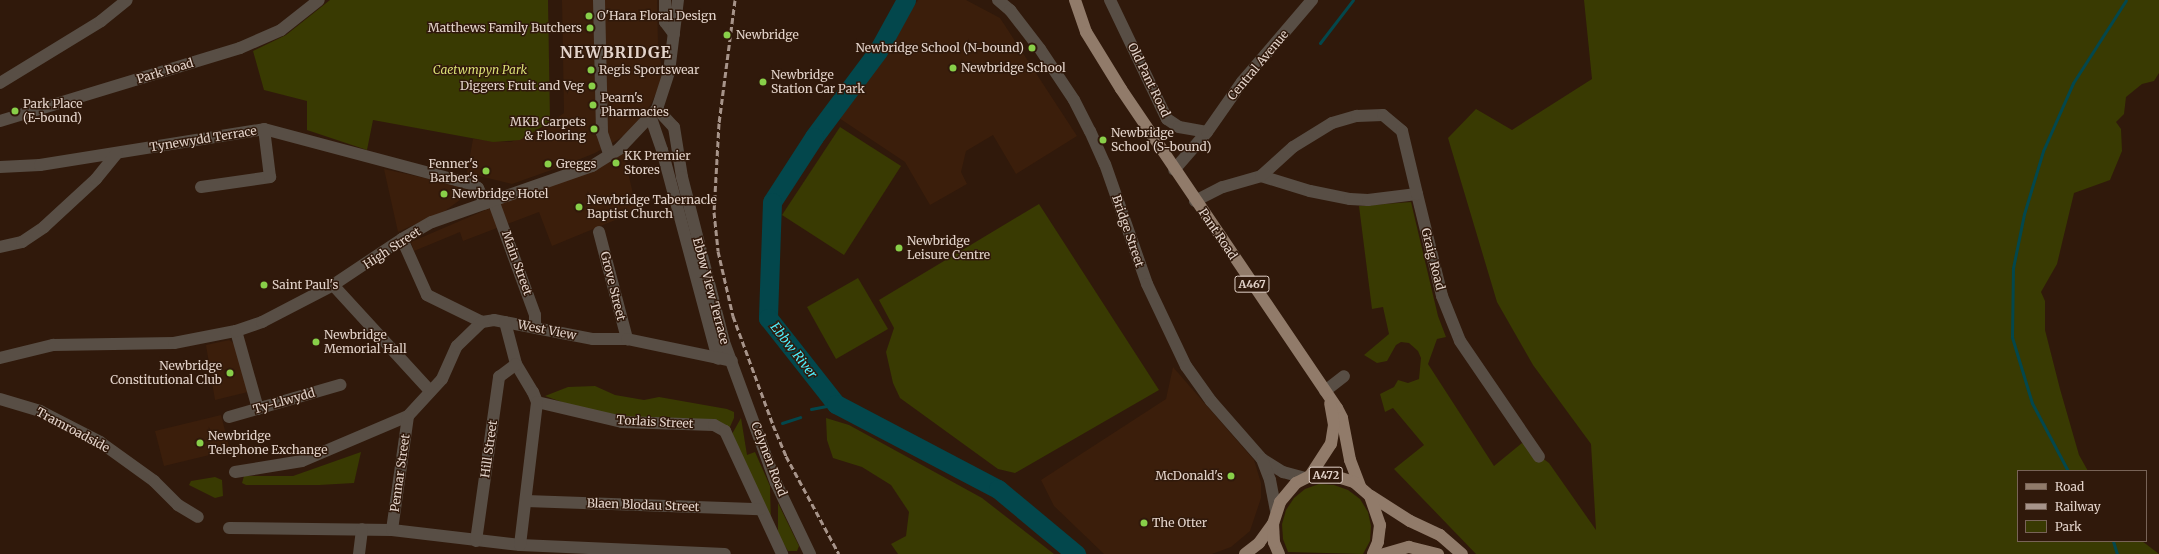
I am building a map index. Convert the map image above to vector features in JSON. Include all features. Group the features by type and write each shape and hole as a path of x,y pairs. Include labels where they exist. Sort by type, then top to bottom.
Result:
{"main road":[{"name":"A467","path":"1075,0 1086,32 1174,170"},
{"name":"Pant Road","path":"1174,170 1340,412 1350,460 1360,486"},
{"name":"Pant Road","path":"1308,477 1331,444 1334,425 1327,394"},
{"name":"A472","path":"1245,554 1258,542 1272,524 1276,510 1290,489 1308,477 1338,476 1360,486 1370,496 1380,524 1378,542 1373,554"},
{"path":"1370,496 1405,518 1440,535 1462,554"},
{"name":"A472","path":"1272,524 1274,542 1279,554"},
{"path":"1384,554 1409,547 1438,554"}],"street":[{"path":"0,83 101,21 127,0"},
{"name":"Park Road","path":"0,121 240,48 281,30 319,0"},
{"path":"599,0 602,133 610,156"},
{"path":"665,0 665,22 674,34"},
{"name":"High Street","path":"0,358 53,344 174,343 236,331 262,322 333,285 402,239 432,222 592,166 610,156 654,114 669,72 678,0"},
{"name":"Bridge Street","path":"998,0 1040,49 1086,121 1104,161 1147,284 1186,366 1211,401 1262,459 1280,470 1308,477"},
{"name":"Old Pant Road","path":"1110,0 1167,119 1179,127 1207,132"},
{"name":"Central Avenue","path":"1207,132 1242,82 1312,0"},
{"path":"654,114 662,150 718,359"},
{"name":"Ebbw View Terrace","path":"654,114 674,126 682,178 712,303 732,362"},
{"name":"Graig Road","path":"1260,176 1293,148 1332,123 1357,116 1383,115 1402,131 1442,296 1460,341 1539,456"},
{"path":"201,187 270,177 264,129"},
{"name":"Tynewydd Terrace","path":"0,167 40,165 117,154 264,129 471,184 478,188 489,201"},
{"path":"1174,170 1207,132"},
{"path":"0,247 22,242 44,227 96,179 117,154"},
{"path":"1196,201 1223,187 1260,176 1310,191 1350,199 1417,194"},
{"name":"Main Street","path":"489,201 535,315 536,327"},
{"name":"Grove Street","path":"599,232 627,339"},
{"name":"West View","path":"402,239 427,295 482,322 505,322 594,339 627,339 732,362"},
{"path":"333,285 430,391"},
{"path":"235,472 302,461 408,416 442,379 457,346 482,322"},
{"path":"505,322 516,364 533,392 537,402 520,545"},
{"path":"236,331 258,409"},
{"name":"Celynen Road","path":"732,362 776,483 810,554"},
{"name":"Hill Street","path":"476,541 499,377 516,364"},
{"path":"1327,394 1344,376"},
{"name":"Ty-Llwydd","path":"229,417 340,385"},
{"name":"Tramroadside","path":"0,399 40,411 100,442 154,481 178,505 198,517"},
{"name":"Torlais Street","path":"537,402 622,422 714,425 725,431 782,554"},
{"name":"Pennar Street","path":"392,530 408,416"},
{"name":"Bridge Street","path":"1262,459 1270,480 1276,510"},
{"name":"Blaen Blodau Street","path":"526,501 760,509"},
{"path":"229,528 392,530 520,545 725,554"},
{"path":"359,554 362,529"}],"shaded area":[{"path":"562,0 657,0 658,44 662,70 660,84 651,104 633,128 619,139 595,153 560,167 512,184 467,173 473,139 511,142 546,126 564,113"},
{"name":"Newbridge School","path":"918,0 966,0 1000,18 1077,136 1016,174 993,135 966,151 961,172 967,184 930,205 905,162 839,118"},
{"path":"623,151 637,211 552,246 539,212 463,241 460,232 414,251 411,242"},
{"path":"384,169 466,187 468,194 445,211 398,232"},
{"path":"229,340 234,343 248,392 215,400 206,345"},
{"path":"1173,367 1254,460 1261,483 1261,498 1250,531 1231,547 1212,554 1104,554 1054,506 1041,480 1166,399"},
{"path":"221,415 230,450 164,466 155,431"}],"green space":[{"name":"Caetwmpyn Park","path":"330,0 548,0 550,122 520,140 493,142 373,120 367,150 307,130 307,101 264,90 253,51 286,35"},
{"path":"1584,0 2159,0 2159,73 2154,81 2142,84 2126,97 2124,114 2116,122 2121,129 2122,151 2110,180 2074,193 2057,264 2041,292 2045,301 2045,330 2060,389 2079,455 2087,470 2017,470 2017,542 2143,542 2159,554 1476,554 1394,469 1424,445 1393,408 1385,412 1380,394 1394,387 1398,380 1408,383 1419,379 1421,358 1418,351 1409,343 1401,342 1396,345 1387,361 1377,363 1364,355 1389,334 1383,307 1372,309 1359,206 1411,202 1438,316 1446,337 1437,339 1428,364 1494,466 1522,443 1549,463 1596,530 1591,444 1533,365 1497,302 1448,138 1476,109 1512,130 1592,79"},
{"path":"840,127 901,166 844,255 782,215"},
{"path":"1039,204 1159,390 1015,473 998,469 900,398 893,383 886,352 894,328 879,300"},
{"path":"858,278 888,329 836,359 807,307"},
{"path":"595,386 615,395 644,400 659,397 727,409 734,412 734,418 729,429 624,419 570,405 545,396 568,387"},
{"path":"741,418 747,455 755,452 770,486 771,524 732,434"},
{"path":"826,418 849,425 982,498 1054,554 898,554 891,544 906,536 909,512 891,485 862,467 833,458 827,440"},
{"path":"361,452 354,483 319,485 246,485 242,483 244,476 293,476"},
{"path":"215,477 222,480 223,496 215,498 189,485 191,481"},
{"path":"1319,484 1334,485 1348,490 1360,499 1368,512 1371,526 1370,541 1363,554 1288,552 1283,539 1282,524 1286,510 1294,498 1305,489"},
{"path":"778,503 799,546 797,551 788,551 778,535"}],"waterway":[{"name":"Ebbw River","path":"906,0 878,51 814,137 772,202 768,318 836,404 998,489 1076,554"},
{"path":"1320,43 1353,0"},
{"path":"2067,470 2032,403 2012,337 2013,268 2024,214 2043,151 2073,83 2126,0"},
{"path":"811,409 836,404"},
{"path":"782,423 800,417"},
{"path":"2113,542 2117,554"}],"railway":[{"path":"735,0 719,123 714,212 718,251 733,316 773,425 786,456 839,554"}],"place":[{"name":"O'Hara Floral Design","path":"589,16"},
{"name":"Matthews Family Butchers","path":"590,28"},
{"name":"Newbridge","path":"727,35"},
{"name":"Newbridge School (N-bound)","path":"1032,48"},
{"name":"Newbridge School","path":"953,68"},
{"name":"Regis Sportswear","path":"591,70"},
{"name":"Newbridge Station Car Park","path":"763,82"},
{"name":"Diggers Fruit and Veg","path":"592,86"},
{"name":"Pearn's Pharmacies","path":"593,105"},
{"name":"Park Place (E-bound)","path":"15,111"},
{"name":"MKB Carpets & Flooring","path":"594,129"},
{"name":"Newbridge School (S-bound)","path":"1103,140"},
{"name":"KK Premier Stores","path":"616,163"},
{"name":"Greggs","path":"548,164"},
{"name":"Fenner's Barber's","path":"486,171"},
{"name":"Newbridge Hotel","path":"444,194"},
{"name":"Newbridge Tabernacle Baptist Church","path":"579,207"},
{"name":"Newbridge Leisure Centre","path":"899,248"},
{"name":"Saint Paul's","path":"264,285"},
{"name":"Newbridge Memorial Hall","path":"316,342"},
{"name":"Newbridge Constitutional Club","path":"230,373"},
{"name":"Newbridge Telephone Exchange","path":"200,443"},
{"name":"McDonald's","path":"1231,476"},
{"name":"The Otter","path":"1144,523"}],"district":[{"name":"NEWBRIDGE","path":"616,52"}]}
